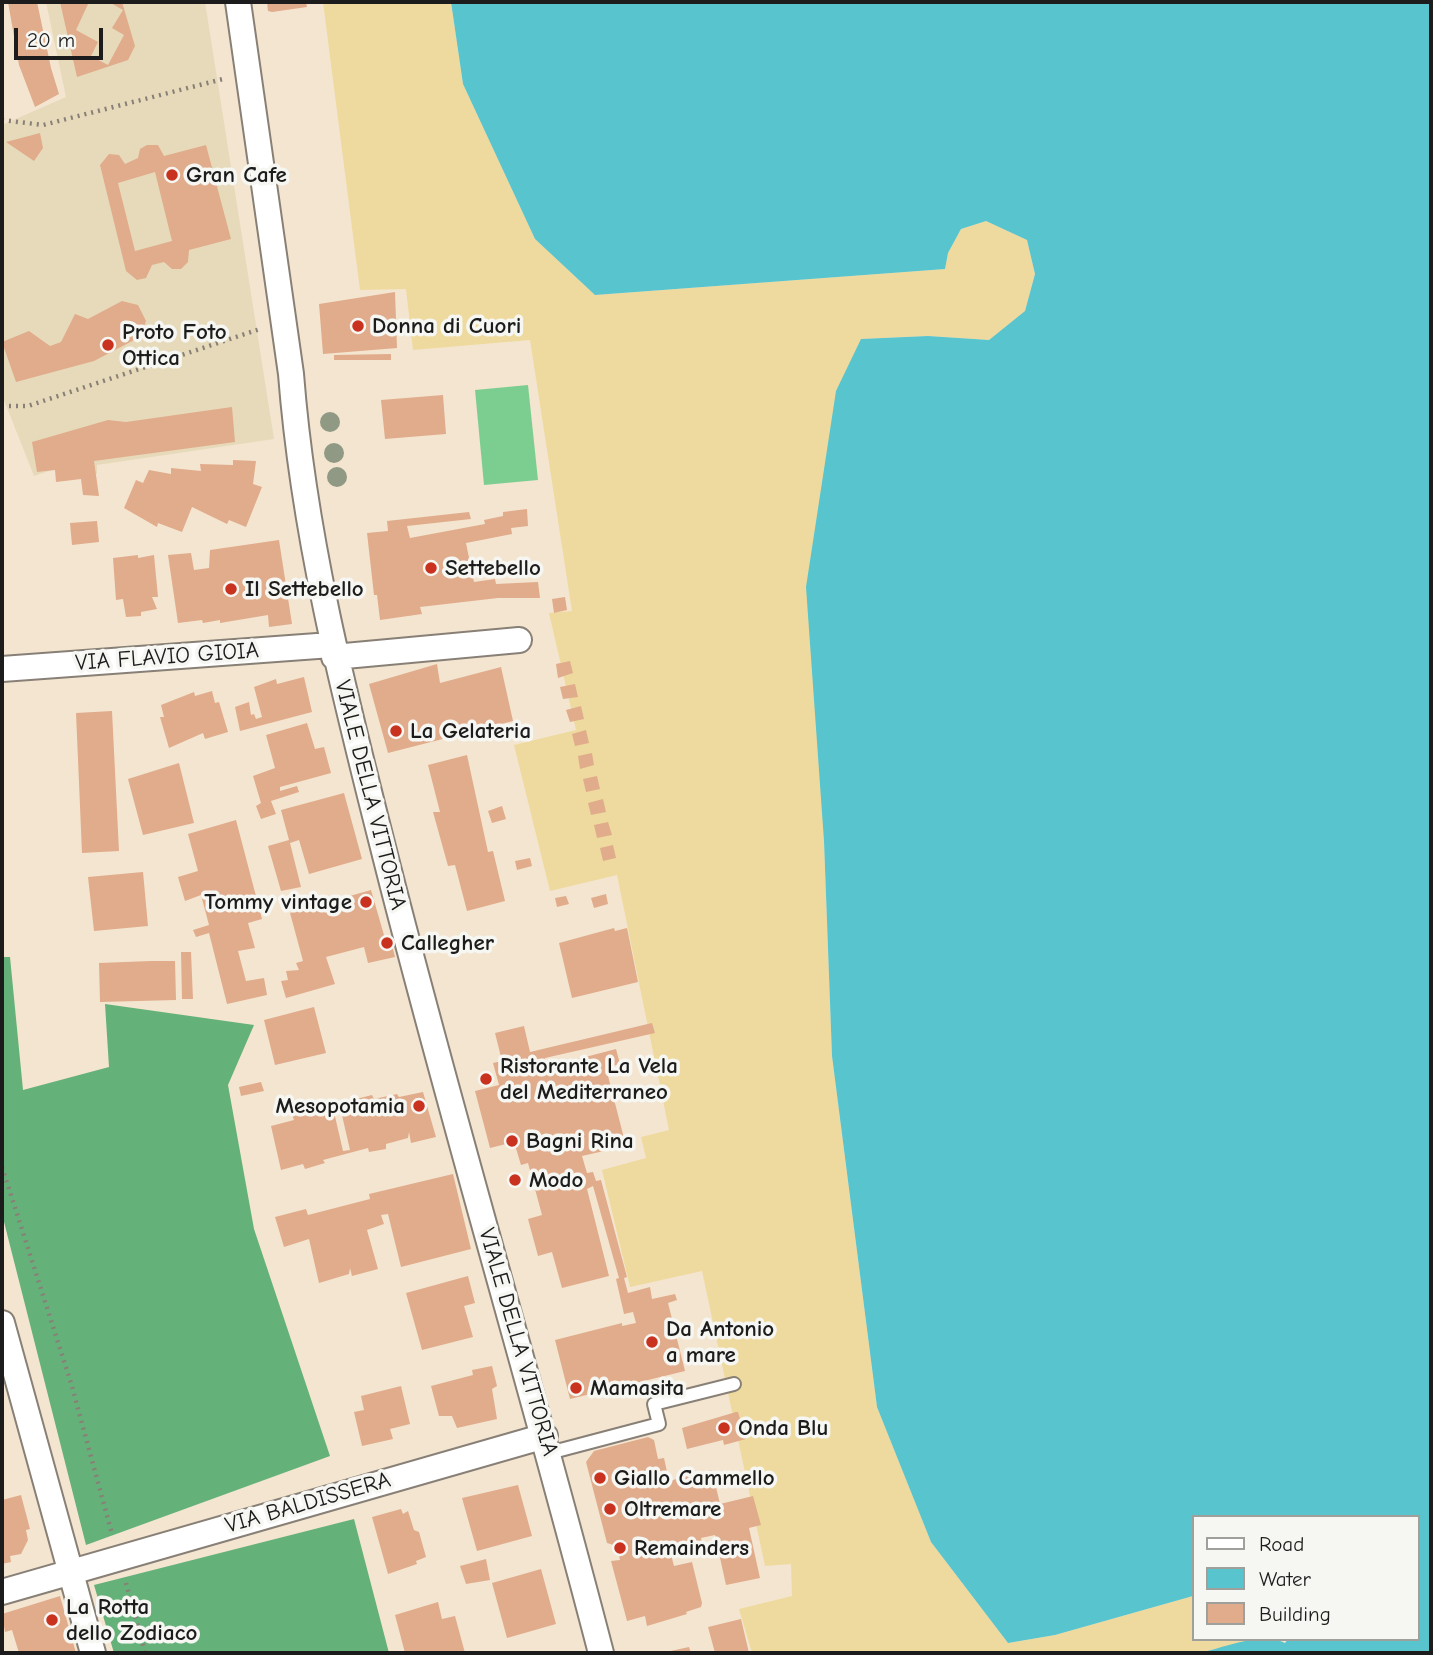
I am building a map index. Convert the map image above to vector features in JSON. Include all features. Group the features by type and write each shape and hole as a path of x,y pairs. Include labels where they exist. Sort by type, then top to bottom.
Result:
{"street":[{"name":"VIALE DELLA VITTORIA","path":"237,2 284,321 295,422 333,651 425,1013 547,1444 601,1653"},
{"name":"VIA FLAVIO GIOIA","path":"2,669 519,640"},
{"path":"2,1323 6,1360 72,1572 93,1653"},
{"name":"VIA BALDISSERA","path":"2,1592 118,1557 547,1444"}],"lane":[{"path":"547,1444 659,1424 654,1404 734,1384"}],"path":[{"path":"2,120 43,125 248,72"},
{"path":"2,406 28,407 284,321"},
{"path":"2,1167 71,1383 145,1653"}],"shaded area":[{"path":"46,2 205,2 274,439 97,465 97,474 55,469 34,476 2,395 2,125 66,97"}],"green space":[{"path":"528,385 538,480 484,485 475,390"},
{"path":"2,957 10,957 23,1090 109,1067 105,1004 254,1025 228,1085 254,1229 330,1456 86,1545 2,1214"},
{"path":"354,1519 389,1653 114,1653 94,1585"}],"sand":[{"path":"323,2 451,2 463,84 535,239 595,295 945,269 948,253 961,229 986,221 1027,240 1035,274 1025,311 989,340 928,336 861,339 824,841 832,1056 877,1407 931,1542 1008,1643 1055,1635 1192,1596 1192,1641 1249,1641 1199,1653 752,1653 739,1609 792,1596 791,1564 765,1566 702,1271 630,1287 602,1170 646,1158 641,1137 669,1130 617,875 550,891 514,745 576,730 549,613 572,611 530,340 413,350 406,289 360,290"}],"water":[{"path":"451,2 1431,2 1431,1653 1199,1653 1248,1641 1419,1641 1419,1515 1192,1515 1192,1596 1055,1635 1008,1643 931,1542 877,1407 832,1056 824,841 806,587 836,391 861,339 928,336 989,340 1025,311 1035,274 1027,240 986,221 961,229 948,253 945,269 595,295 535,239 463,84"}],"building":[{"path":"8,2 37,2 59,94 35,107 19,65"},
{"path":"60,2 89,2 76,30 98,42 91,56 108,65 124,35 112,28 123,10 109,2 122,2 135,46 128,60 77,77"},
{"path":"267,2 306,2 307,7 272,12 268,11"},
{"path":"40,133 43,148 34,161 6,142"},
{"path":"147,145 158,145 164,156 206,145 231,239 189,250 188,262 181,269 172,269 164,262 152,265 146,278 137,280 126,271 100,165 109,154 119,155 125,164 138,158 140,149","holes":["155,172 172,241 135,251 118,183"]},
{"name":"Donna di Cuori","path":"395,292 397,348 323,354 319,304"},
{"path":"122,301 138,305 146,321 140,337 94,361 16,382 2,342 29,331 50,346 61,342 75,314 88,319"},
{"path":"391,354 391,360 334,360 334,355"},
{"path":"443,395 446,434 385,439 381,400"},
{"path":"232,407 235,442 94,461 99,496 83,495 81,479 56,482 55,470 37,472 32,442 108,420 126,422"},
{"path":"233,460 256,461 253,484 262,487 246,527 229,520 227,524 192,507 182,532 158,523 157,527 124,508 136,480 143,483 149,470 171,474 171,468 201,471 200,464 233,465"},
{"path":"527,509 528,526 511,528 512,534 466,543 474,582 495,579 496,584 538,582 540,598 498,598 420,607 422,614 380,620 377,595 374,595 367,533 388,531 387,521 469,512 471,519 407,526 410,538 485,524 484,520 503,516 503,512"},
{"path":"97,521 99,542 72,545 70,523"},
{"path":"279,540 292,624 269,627 268,615 220,623 220,620 203,623 202,620 178,623 168,555 191,553 194,570 209,568 210,550"},
{"path":"138,555 138,558 154,555 158,597 152,597 157,609 141,612 141,616 126,617 123,599 116,600 113,558"},
{"path":"565,597 567,610 554,613 552,599"},
{"path":"570,661 573,673 558,678 556,664"},
{"path":"437,664 440,683 501,667 513,721 388,753 369,684"},
{"path":"304,677 312,712 240,731 235,707 249,702 251,715 254,714 256,719 262,717 254,687 276,679 277,684"},
{"path":"575,684 578,697 563,699 560,687"},
{"path":"212,691 215,703 219,702 228,732 205,739 203,733 169,748 160,717 164,717 161,705 194,692 195,696"},
{"path":"581,706 584,719 570,722 566,710"},
{"path":"112,711 119,851 82,853 76,713"},
{"path":"307,723 315,749 324,747 331,773 280,787 280,791 297,786 299,792 271,801 276,814 261,819 256,806 261,803 253,776 275,768 266,735"},
{"path":"586,730 589,743 575,746 572,734"},
{"path":"592,753 594,765 580,769 578,756"},
{"path":"467,755 488,852 493,851 505,901 467,911 455,865 448,866 433,812 440,812 428,765"},
{"path":"179,763 194,823 143,835 128,779"},
{"path":"597,776 600,789 586,792 583,779"},
{"path":"344,793 362,859 309,874 299,840 290,843 301,887 281,891 268,846 289,840 281,810"},
{"path":"603,799 606,812 591,815 588,803"},
{"path":"502,806 506,819 492,823 488,811"},
{"path":"236,820 262,919 248,923 255,948 238,951 246,981 264,978 267,995 227,1004 209,933 196,937 193,930 209,925 201,895 185,901 178,877 198,871 188,834"},
{"path":"608,822 612,835 597,838 594,825"},
{"path":"613,845 616,858 603,861 600,848"},
{"path":"530,858 532,866 517,870 515,861"},
{"path":"143,872 148,926 94,931 88,877"},
{"path":"371,890 386,942 391,941 395,957 368,963 364,947 326,957 335,984 286,998 281,981 288,980 286,971 299,970 296,963 303,961 290,913"},
{"path":"606,894 608,904 594,908 591,898"},
{"path":"566,896 569,904 557,907 555,898"},
{"path":"614,928 615,931 627,928 638,982 572,998 559,943"},
{"path":"181,952 191,952 193,999 182,999"},
{"path":"175,961 176,1000 100,1002 99,963"},
{"path":"314,1007 326,1053 275,1065 264,1020"},
{"path":"652,1023 655,1033 545,1058 547,1067 616,1049 620,1064 606,1068 626,1146 582,1156 587,1173 593,1172 596,1181 601,1180 627,1277 624,1278 628,1293 650,1287 652,1299 675,1294 677,1300 668,1303 685,1371 570,1399 555,1340 622,1323 622,1326 636,1323 633,1312 624,1314 616,1279 619,1278 593,1186 587,1189 609,1276 562,1288 552,1252 538,1256 528,1219 542,1215 528,1163 521,1165 514,1142 490,1148 475,1091 499,1085 493,1063 502,1061 495,1033 524,1026 530,1052"},
{"path":"261,1082 264,1091 241,1096 239,1087"},
{"path":"423,1092 436,1137 411,1143 409,1132 408,1138 386,1144 386,1149 369,1152 368,1148 323,1160 325,1163 305,1169 303,1164 281,1170 271,1126 294,1120 292,1115 310,1111 312,1116 359,1103 356,1099 372,1095 374,1099 397,1094 399,1097","holes":["341,1111 350,1150 343,1151 334,1112"]},
{"path":"453,1174 471,1249 401,1267 388,1214 381,1215 384,1224 367,1230 378,1269 352,1276 350,1268 349,1274 319,1283 309,1239 284,1247 275,1217 306,1209 308,1215 370,1199 369,1194"},
{"path":"468,1276 475,1303 464,1306 473,1337 422,1350 406,1293"},
{"path":"492,1366 497,1386 492,1389 497,1419 457,1428 452,1416 439,1416 431,1386 473,1375 472,1370"},
{"path":"401,1386 410,1424 390,1429 393,1439 362,1446 354,1412 364,1410 361,1396"},
{"path":"736,1412 746,1439 724,1445 723,1440 687,1449 682,1428"},
{"path":"648,1437 654,1440 658,1459 664,1458 669,1481 712,1470 720,1504 753,1496 761,1525 749,1528 760,1578 726,1585 715,1535 701,1538 703,1546 682,1551 680,1545 669,1547 674,1566 692,1562 701,1607 647,1626 645,1616 627,1621 611,1561 620,1560 617,1546 607,1543 586,1462 594,1451"},
{"path":"518,1485 532,1536 477,1551 462,1498"},
{"path":"21,1495 30,1529 26,1530 28,1540 21,1554 10,1556 11,1562 2,1564 2,1500"},
{"path":"401,1509 403,1514 408,1511 414,1530 419,1532 426,1557 416,1561 417,1564 388,1574 372,1517"},
{"path":"486,1559 490,1580 466,1584 460,1566"},
{"path":"541,1569 556,1624 507,1638 492,1583"},
{"path":"60,1596 76,1653 19,1653 12,1630 5,1632 2,1614"},
{"path":"438,1602 442,1619 455,1616 465,1653 405,1653 395,1615"},
{"path":"741,1619 749,1653 715,1653 708,1627"},
{"path":"689,1647 691,1653 666,1653 666,1652"}],"place":[{"name":"Gran Cafe","path":"172,175"},
{"name":"Donna di Cuori","path":"358,326"},
{"name":"Proto Foto Ottica","path":"108,345"},
{"name":"Settebello","path":"431,568"},
{"name":"Il Settebello","path":"231,589"},
{"name":"La Gelateria","path":"396,731"},
{"name":"Tommy vintage","path":"366,902"},
{"name":"Callegher","path":"387,943"},
{"name":"Ristorante La Vela del Mediterraneo","path":"486,1079"},
{"name":"Mesopotamia","path":"419,1106"},
{"name":"Bagni Rina","path":"512,1141"},
{"name":"Modo","path":"515,1180"},
{"name":"Da Antonio a mare","path":"652,1342"},
{"name":"Mamasita","path":"576,1388"},
{"name":"Onda Blu","path":"724,1428"},
{"name":"Giallo Cammello","path":"600,1478"},
{"name":"Oltremare","path":"610,1509"},
{"name":"Remainders","path":"620,1548"},
{"name":"La Rotta dello Zodiaco","path":"52,1620"}]}
